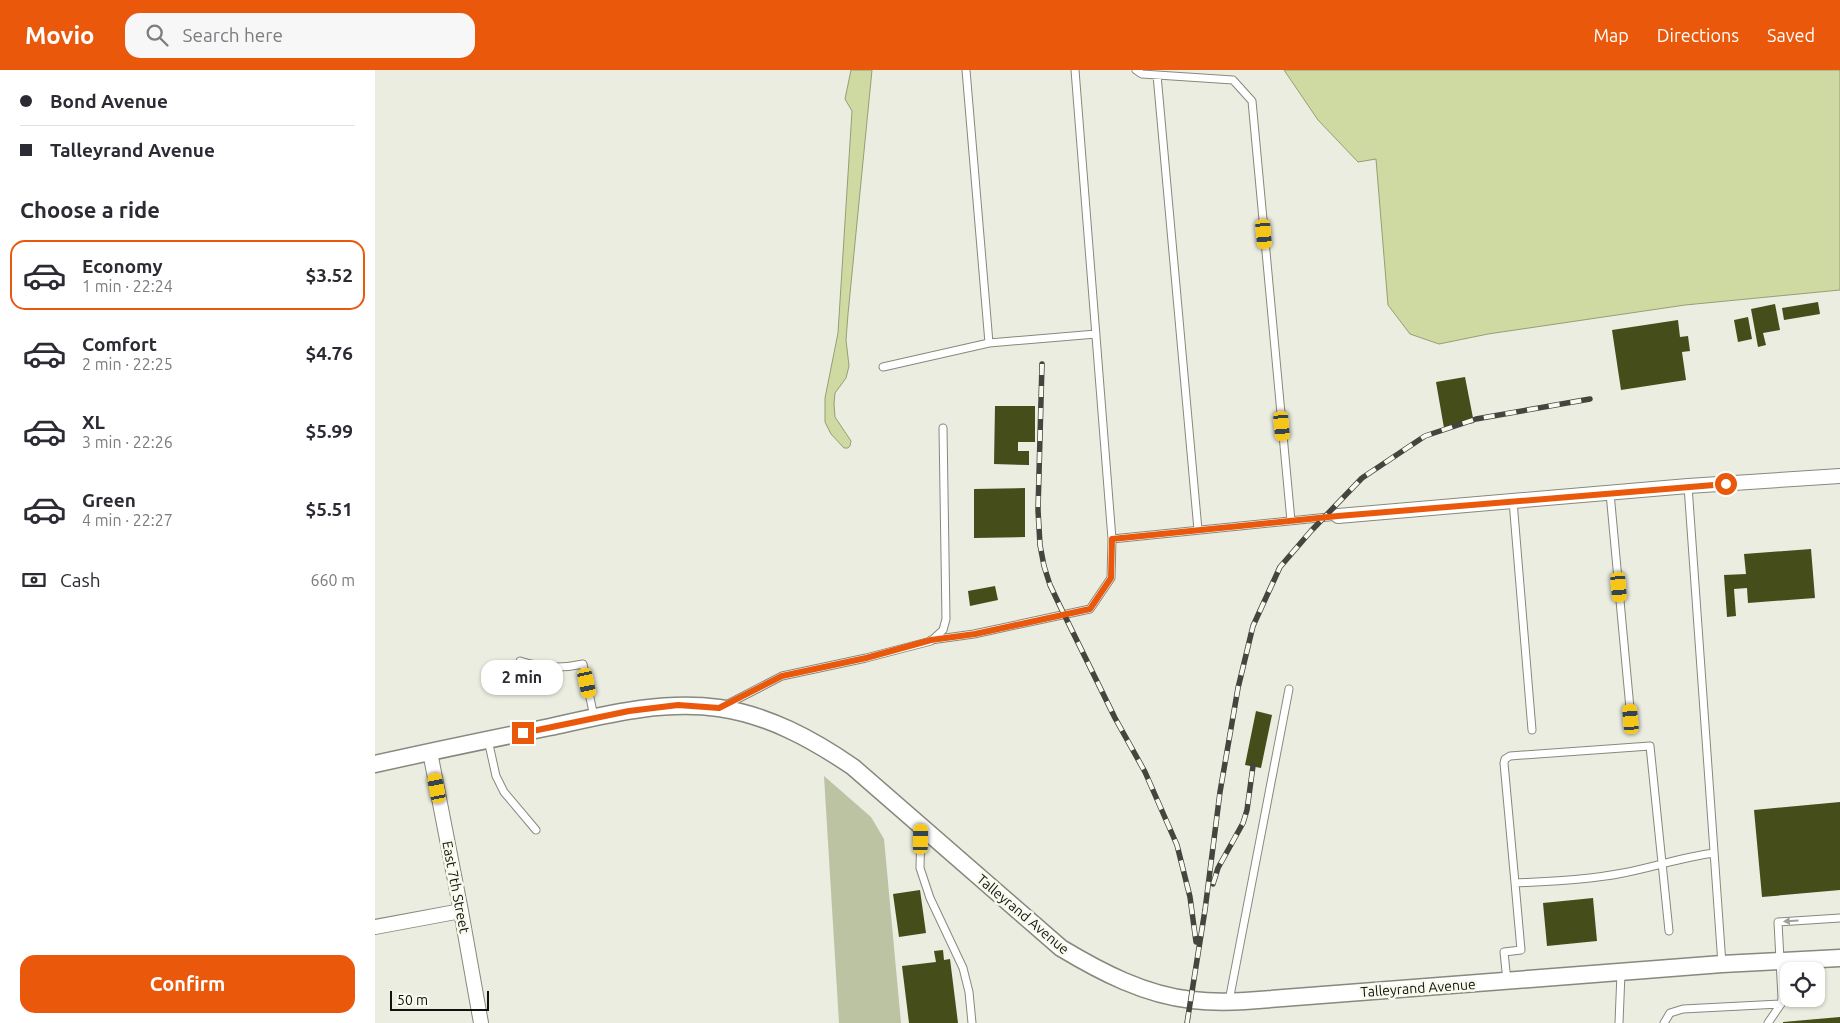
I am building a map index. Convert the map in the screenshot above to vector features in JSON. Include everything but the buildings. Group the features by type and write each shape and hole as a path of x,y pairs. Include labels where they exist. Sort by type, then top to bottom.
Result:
{"street":[{"path":"1338,516 1688,486 1840,476"},
{"name":"Talleyrand Avenue","path":"375,764 629,711 678,705 719,708 750,714 786,728 821,745 853,767 1061,948 1092,967 1133,985 1191,1000 1229,1002 1723,964 1840,958"},
{"name":"East 7th Street","path":"430,752 481,1023"},
{"path":"375,927 461,911"}],"lane":[{"path":"966,70 989,344"},
{"path":"719,708 782,676 866,658 931,640 975,634 1090,609 1111,578 1112,539 1075,70"},
{"path":"1135,70 1143,74 1233,80 1252,100 1291,521"},
{"path":"1157,75 1198,530"},
{"path":"883,367 989,344 1096,334"},
{"path":"931,640 943,630 947,619 943,428"},
{"path":"1688,486 1723,964"},
{"path":"1610,493 1631,719"},
{"path":"1513,501 1532,730"},
{"path":"1112,539 1338,516"},
{"path":"521,661 549,668 583,664 594,718"},
{"path":"1229,1002 1289,689"},
{"path":"487,740 496,776 504,792 536,830"},
{"path":"1507,982 1504,952 1521,950 1504,763 1505,759 1510,756 1650,746 1669,931"},
{"path":"921,828 920,868 930,898 963,968 969,992 972,1023"},
{"path":"1515,883 1589,878 1624,873 1661,863 1714,853"},
{"path":"1780,961 1778,922 1840,918"},
{"path":"1619,1023 1621,972"},
{"path":"1664,1023 1670,1013 1683,1010 1780,1004"},
{"path":"1768,1023 1780,1005"}],"shaded area":[{"path":"851,70 872,70 848,314 846,340 849,366 846,378 835,393 834,404 835,417 851,441 848,448 844,448 831,434 825,422 825,398 838,333 852,111 845,99"},
{"path":"1284,70 1840,70 1840,290 1685,305 1488,334 1439,344 1410,334 1388,305 1376,159 1358,162 1318,120"},
{"path":"824,776 871,817 884,839 901,1023 839,1023"}],"railway":[{"path":"1042,364 1038,510 1040,545 1044,566 1059,604 1115,718 1145,772 1177,845 1190,897 1196,942"},
{"path":"1187,1023 1205,910 1220,792 1238,688 1253,626 1280,567 1311,531 1362,478 1425,436 1476,419 1590,399"},
{"path":"1213,884 1218,868 1243,823 1247,810 1253,766"}],"route":[{"path":"523,733 629,711 678,705 719,708 782,676 866,658 931,640 975,634 1090,609 1111,578 1112,539 1338,516 1726,484"}]}
